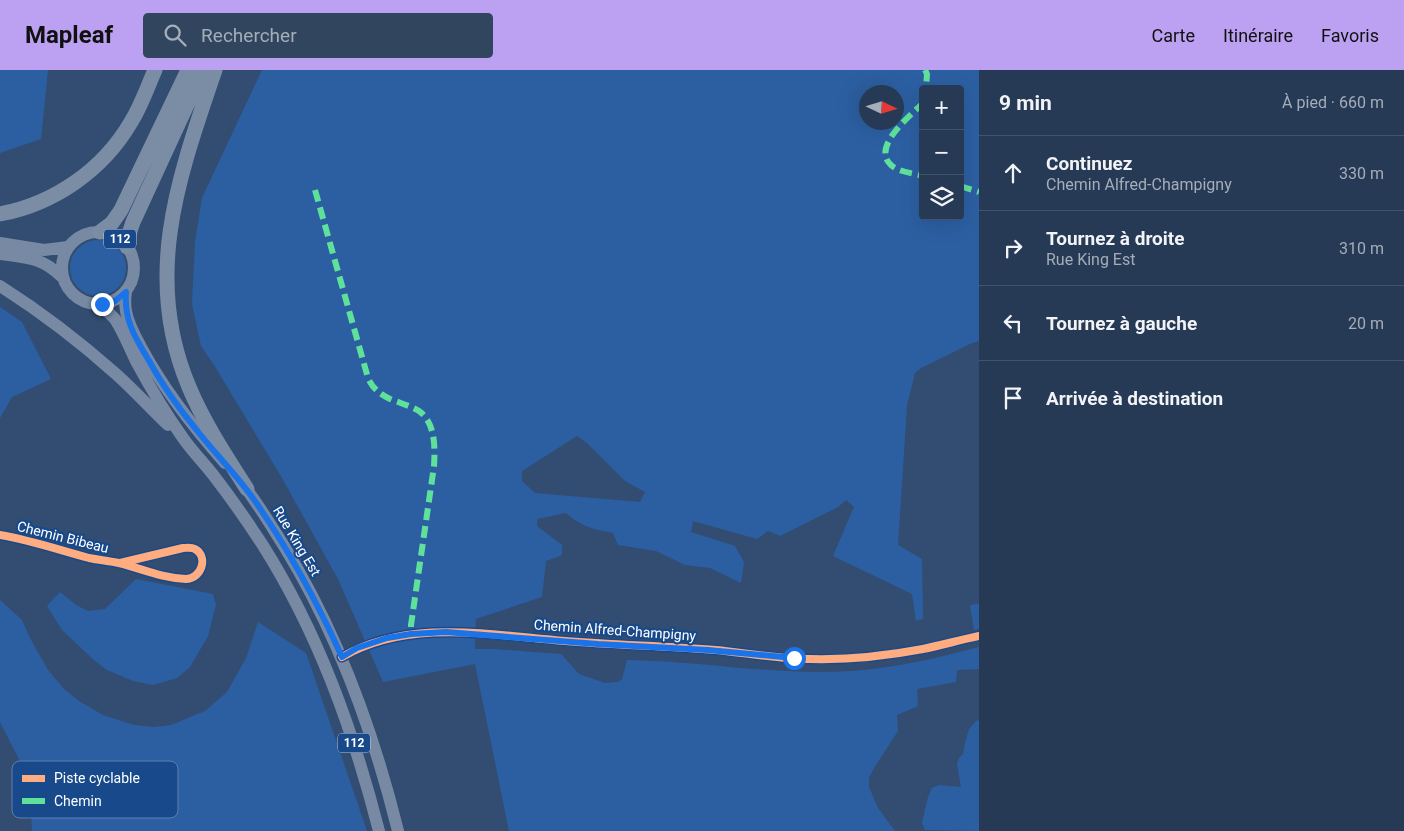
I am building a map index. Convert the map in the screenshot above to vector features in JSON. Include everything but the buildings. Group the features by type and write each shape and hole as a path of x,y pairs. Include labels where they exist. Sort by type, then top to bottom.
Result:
{"highway":[{"path":"0,214 29,206 56,194 98,164 118,142 130,123 155,70"},
{"path":"100,232 113,221 121,210 188,70"},
{"path":"128,247 132,222 203,70"},
{"path":"215,70 190,146 175,200 167,251 167,298 174,344 188,385 210,428 247,489"}],"main road":[{"name":"112","path":"0,243 44,250 68,247 84,234 109,233 117,237 128,247 133,257 134,270 132,282 126,292"},
{"path":"62,277 62,263 68,247"},
{"name":"112","path":"0,254 32,259 49,266 62,277 67,287 75,296 85,302 98,305 111,315 117,323 146,380 183,438 245,518 274,563 299,610 322,657 343,711 358,754 379,831"},
{"path":"0,286 92,353 183,438"},
{"name":"Rue King Est","path":"126,292 128,319 154,371 185,416 247,489 292,558 324,618 342,657 373,742 398,831"},
{"path":"98,305 115,301 126,292"}],"street":[{"name":"Chemin Bibeau","path":"0,535 120,563 162,576 189,579 198,575 203,560 193,548 183,548 120,563"},
{"name":"Chemin Alfred-Champigny","path":"342,657 357,648 382,639 426,632 472,633 598,644 820,659 859,658 893,654 979,636"}],"shaded area":[{"path":"0,70 48,70 41,139 0,153"},
{"path":"262,70 979,70 979,341 921,368 915,373 907,405 898,545 922,559 923,619 916,621 912,594 833,556 854,507 846,500 838,507 780,536 768,531 757,539 693,521 691,532 735,546 744,562 741,583 710,568 685,565 656,551 618,545 613,533 588,527 566,513 537,519 537,526 562,545 562,555 546,561 542,597 476,619 475,649 561,654 579,674 605,683 618,682 622,679 627,660 796,672 852,671 916,662 979,647 979,669 957,670 956,682 917,689 918,706 897,715 898,731 869,778 869,787 878,808 895,831 509,831 475,664 383,682 338,579 282,478 201,346 192,304 195,242 202,198","holes":["577,436 588,444 625,481 645,492 640,502 535,493 522,481 522,471"]},
{"path":"98,240 109,242 118,248 124,257 126,268 124,279 118,288 109,294 98,296 87,294 78,288 72,279 70,268 72,257 78,248 87,242"},
{"path":"0,307 22,322 51,379 12,397 0,418"},
{"path":"136,579 213,594 216,605 208,636 190,667 177,678 153,685 133,681 107,670 62,630 47,606 60,592 76,605 88,611 105,609"},
{"path":"0,600 22,620 48,670 64,689 79,701 103,715 134,725 154,727 171,725 205,711 227,692 246,658 258,622 306,653 367,831 32,831 31,818 178,818 178,761 20,761 0,722"},
{"path":"979,604 979,629 974,630 970,605"},
{"path":"979,720 979,831 925,830 922,823 932,788 939,785 961,787 957,764 963,754 969,729"}],"marked path":[{"path":"925,70 927,74 926,85"},
{"path":"919,107 895,131 886,149 886,157 893,167 919,175"},
{"path":"964,187 979,192"},
{"path":"315,190 368,378 383,395 409,406 425,416 429,422 433,437 434,466 411,634"}],"cycle path":[{"path":"0,535 89,558 119,563 160,575 186,579 199,572 202,557 195,549 183,548 120,563"},
{"path":"342,657 368,645 395,637 451,632 716,650 787,658 824,659 895,654 979,636"}],"route":[{"path":"102,304 115,301 126,292 125,302 128,319 154,371 185,416 247,489 292,558 324,618 342,657 357,648 387,638 426,632 446,632 598,644 708,650 794,658"}]}
